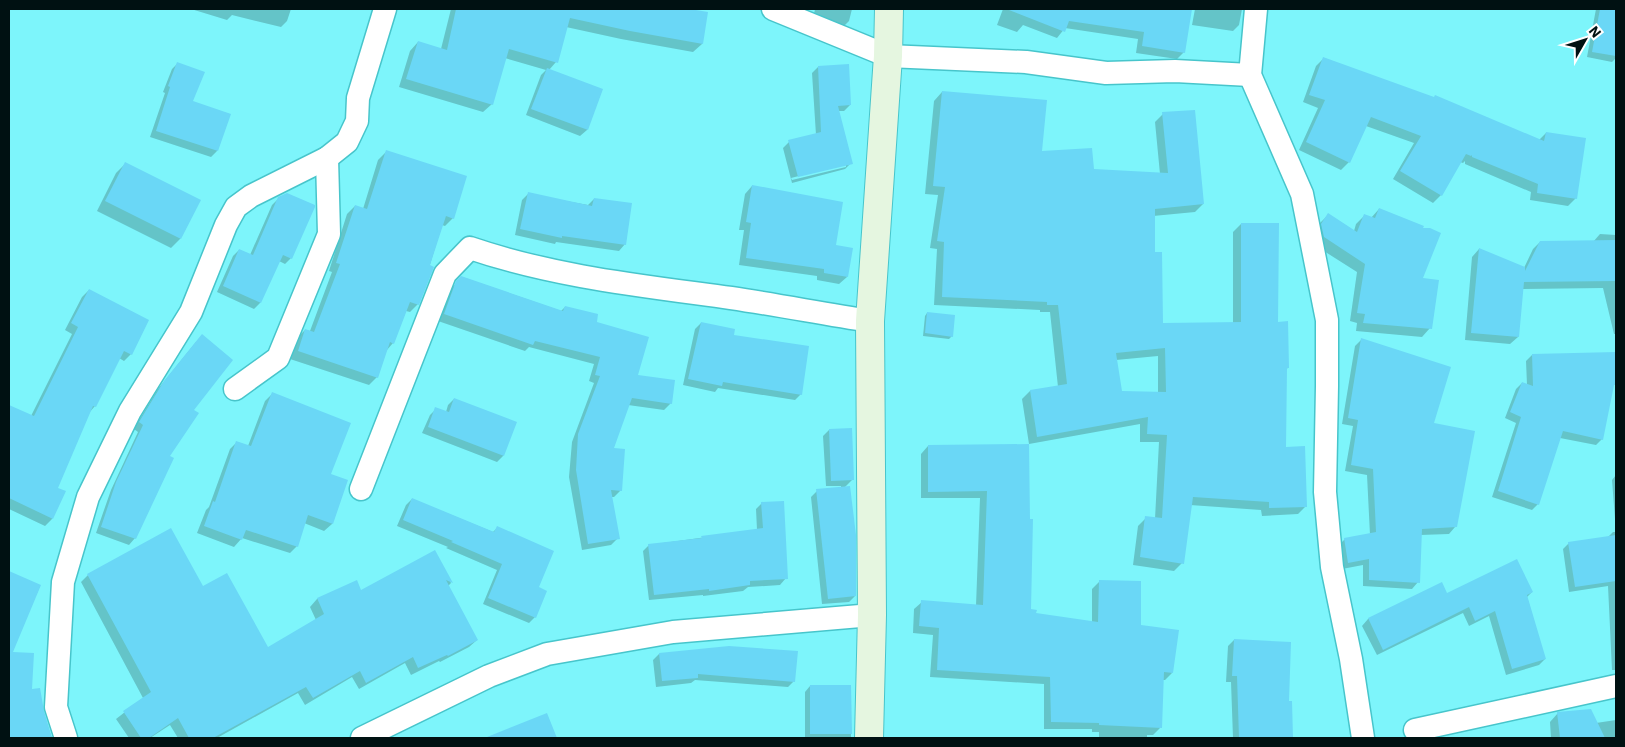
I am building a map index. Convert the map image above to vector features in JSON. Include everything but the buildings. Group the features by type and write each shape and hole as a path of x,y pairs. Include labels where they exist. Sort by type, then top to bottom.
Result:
{"street":[{"path":"66,738 56,707 62,582 88,497 130,411 191,312 226,225 236,207 251,196 327,158 347,142 357,122 358,98 385,9"},
{"path":"773,9 888,56 1026,62 1106,73 1175,71 1250,75"},
{"path":"869,738 872,615 870,322 888,56 889,9"},
{"path":"1256,9 1250,75 1302,194 1327,320 1324,492 1332,567 1351,659 1363,738"},
{"path":"235,389 278,358 329,234 327,158"},
{"path":"361,488 445,274 470,248 497,258 600,281 734,299 870,322"},
{"path":"362,738 489,676 547,654 673,632 872,615"},
{"path":"1415,730 1616,686"}]}
